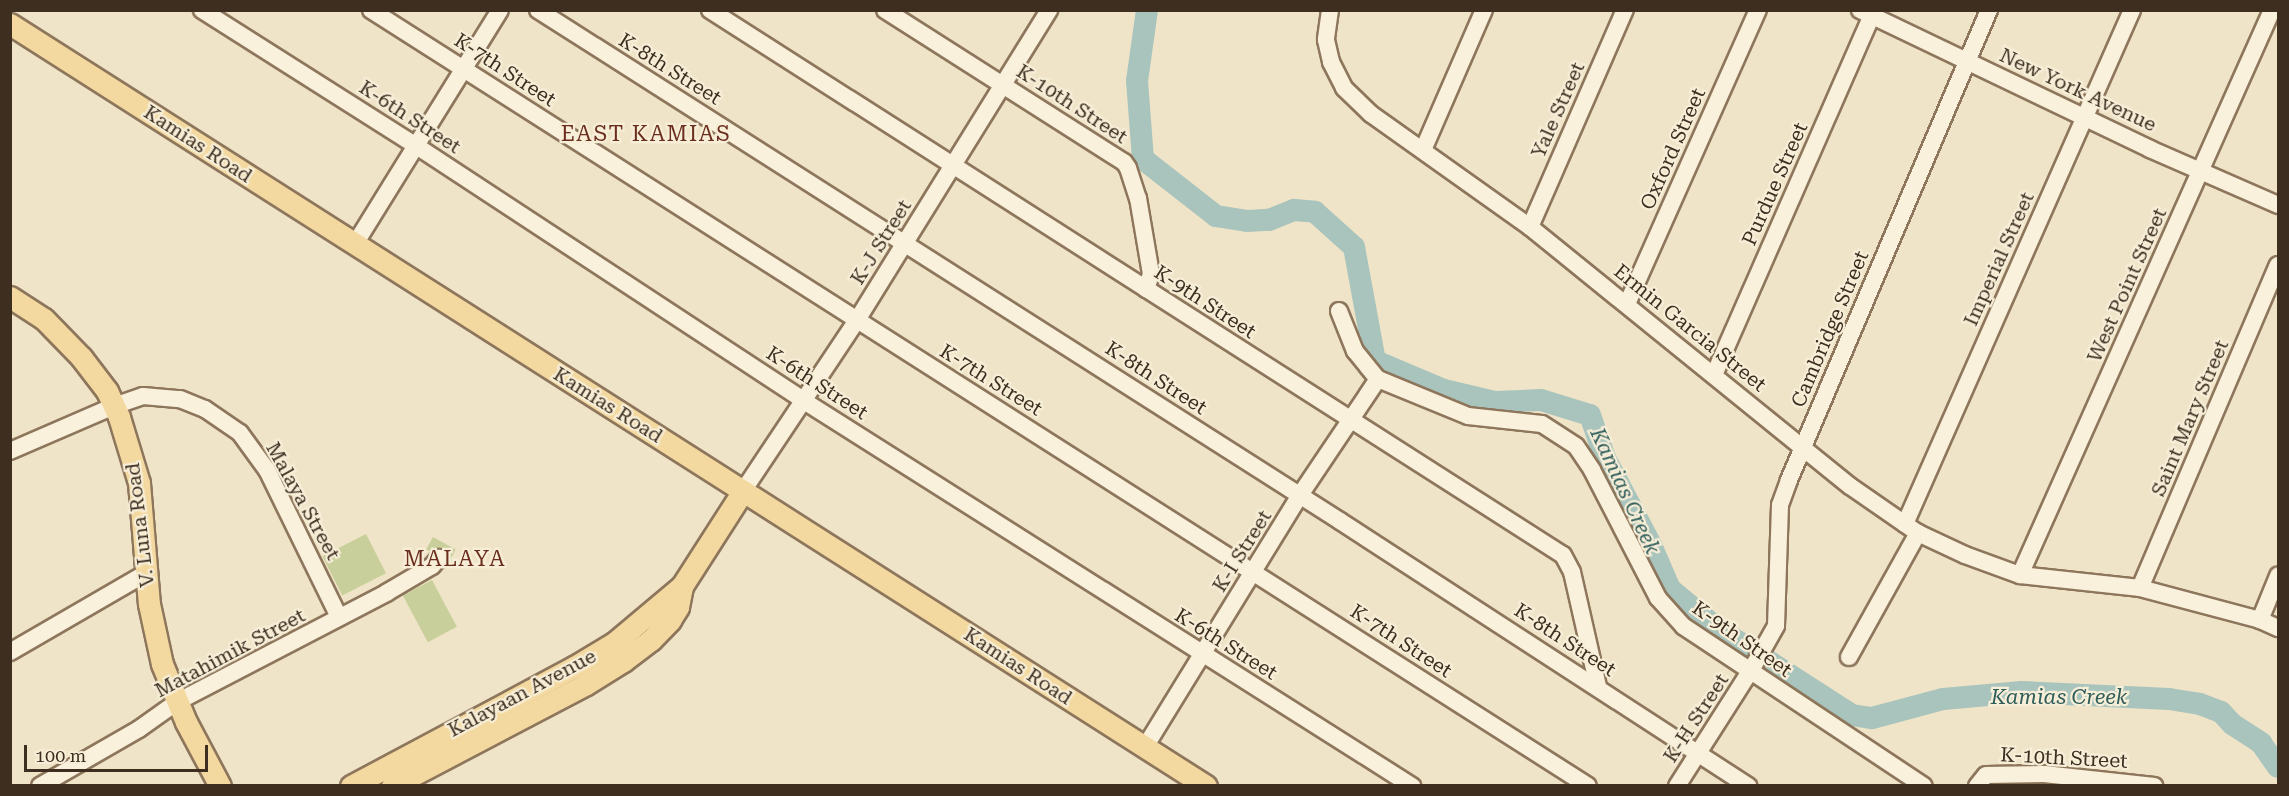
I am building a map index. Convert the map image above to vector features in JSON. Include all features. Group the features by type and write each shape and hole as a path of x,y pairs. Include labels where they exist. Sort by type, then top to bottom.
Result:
{"main road":[{"name":"Kamias Road","path":"10,24 1206,786"},
{"name":"V. Luna Road","path":"10,297 44,319 64,338 100,381 114,406 127,439 139,483 153,629 162,664 177,702 220,786"},
{"name":"Kalayaan Avenue","path":"351,786 574,667 614,643 682,586 743,491"},
{"name":"Kalayaan Avenue","path":"392,786 623,662 651,640 670,620 678,607 682,586"}],"street":[{"name":"K-6th Street","path":"202,10 415,145 804,401 1412,786"},
{"name":"K-7th Street","path":"371,10 1588,786"},
{"path":"355,244 500,10"},
{"name":"K-8th Street","path":"538,10 1598,686 1748,786"},
{"name":"K-9th Street","path":"710,10 1563,555 1572,572 1598,686"},
{"name":"K-10th Street","path":"885,10 1117,157 1128,168 1138,198 1151,274 1146,289"},
{"name":"K-J Street","path":"743,491 906,243 1049,10"},
{"name":"Ermin Garcia Street","path":"1330,10 1327,25 1328,47 1336,73 1344,88 1371,114 1530,227 1628,304 1850,486 1911,529 1965,555 2020,575 2140,588 2260,620 2278,628"},
{"path":"1423,150 1484,10"},
{"name":"Yale Street","path":"1530,227 1624,10"},
{"name":"Oxford Street","path":"1628,304 1758,10"},
{"name":"Cambridge Street","path":"1752,669 1776,626 1780,505 1802,447 1989,10"},
{"name":"Imperial Street","path":"1849,657 1911,529 2132,10"},
{"name":"West Point Street","path":"2020,575 2272,10"},
{"name":"New York Avenue","path":"1869,12 1966,61 2278,205"},
{"name":"Purdue Street","path":"1714,375 1869,12"},
{"name":"Saint Mary Street","path":"2140,588 2278,265"},
{"name":"K-9th Street","path":"1339,311 1355,351 1378,379 1468,416 1542,424 1576,446 1592,470 1658,598 1683,626 1752,669 1924,786"},
{"name":"K-I Street","path":"1145,747 1255,573 1300,495 1378,379"},
{"name":"Malaya Street","path":"10,451 114,406 143,396 180,399 205,409 240,433 267,470 339,617"},
{"name":"Matahimik Street","path":"40,786 139,729 177,702 261,660 432,566 439,558"},
{"path":"10,652 148,572"},
{"path":"2260,620 2278,576"},
{"name":"K-H Street","path":"1677,786 1752,669"},
{"name":"K-10th Street","path":"1977,786 1986,775 2044,774 2154,786"}],"green space":[{"path":"366,534 386,573 342,595 322,556"},
{"path":"433,537 456,550 449,562 426,549"},
{"path":"432,580 457,627 428,642 403,595"}],"waterway":[{"name":"Kamias Creek","path":"1147,10 1137,81 1143,159 1216,216 1247,221 1269,220 1294,210 1315,212 1354,247 1375,361 1444,390 1495,402 1541,400 1590,415 1605,458 1651,545 1670,589 1717,628 1852,715 1872,718 1943,699 2022,692 2169,699 2200,704 2221,712 2232,724 2261,743 2278,767"}],"district":[{"name":"EAST KAMIAS","path":"646,134"},
{"name":"MALAYA","path":"455,559"}]}
